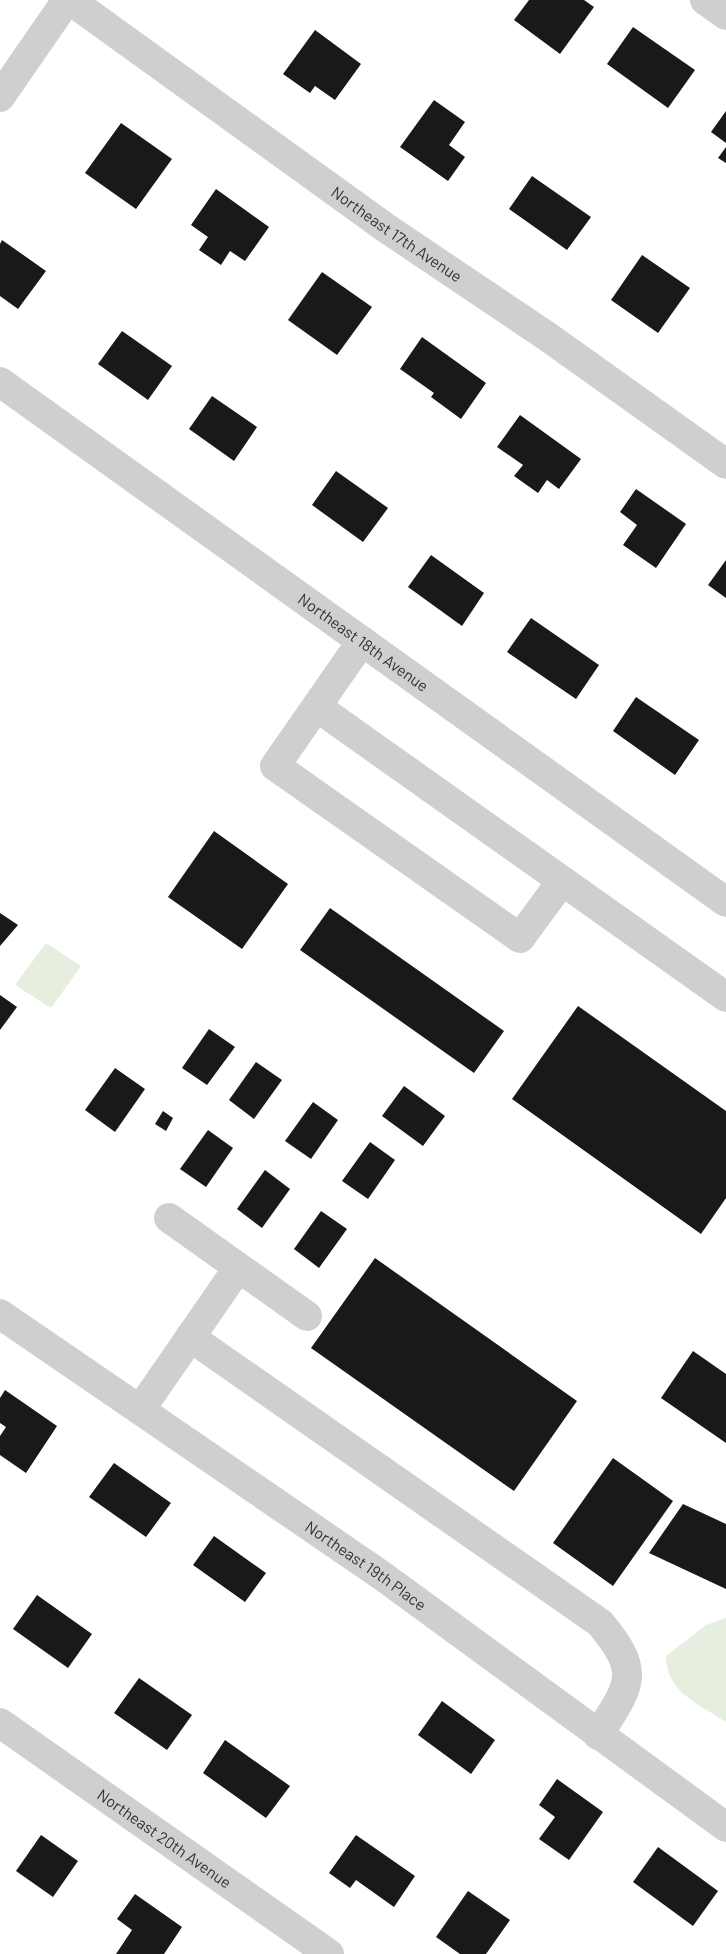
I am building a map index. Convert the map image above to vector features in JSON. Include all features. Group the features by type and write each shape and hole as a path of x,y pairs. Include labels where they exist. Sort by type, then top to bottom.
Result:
{"street":[{"path":"0,96 68,0"},
{"name":"Northeast 17th Avenue","path":"68,0 386,228 548,337 726,464"},
{"path":"705,0 726,15"},
{"name":"Northeast 18th Avenue","path":"0,382 726,902"},
{"path":"363,641 275,766 520,938 562,881"},
{"path":"316,707 726,997"},
{"path":"169,1218 307,1316"},
{"path":"140,1410 238,1268"},
{"name":"Northeast 19th Place","path":"0,1314 381,1575 726,1827"},
{"path":"190,1337 600,1623 618,1644 627,1668 626,1691 598,1735"},
{"name":"Northeast 20th Avenue","path":"0,1723 329,1954"}],"shaded area":[{"path":"46,943 81,966 51,1008 15,985"},
{"path":"726,1618 726,1722 695,1703 678,1688 667,1668 666,1656 706,1625"}],"building":[{"path":"529,0 584,0 594,7 560,54 514,20"},
{"path":"633,27 695,70 668,108 607,64"},
{"path":"315,30 361,64 335,100 315,86 310,93 283,74"},
{"path":"434,100 465,122 449,145 465,157 448,181 400,147"},
{"path":"726,111 726,143 711,132"},
{"path":"121,123 172,159 136,209 85,173"},
{"path":"726,147 726,163 718,158"},
{"path":"532,176 591,217 567,250 509,209"},
{"path":"216,189 269,227 245,261 230,251 221,265 199,250 208,237 191,225"},
{"path":"2,240 46,271 18,309 0,296 0,244"},
{"path":"642,255 690,288 658,333 611,300"},
{"path":"322,272 372,307 337,355 288,320"},
{"path":"122,331 172,366 148,400 98,364"},
{"path":"422,337 486,383 461,419 431,397 434,393 400,369"},
{"path":"212,396 257,427 234,461 189,429"},
{"path":"520,415 581,459 559,489 547,480 538,493 514,476 523,465 497,447"},
{"path":"336,471 388,508 363,542 312,505"},
{"path":"636,489 686,524 656,568 623,545 637,525 620,512"},
{"path":"431,555 484,593 462,626 408,587"},
{"path":"726,560 726,598 708,585"},
{"path":"531,618 599,665 576,699 507,652"},
{"path":"636,697 699,740 675,775 613,731"},
{"path":"214,831 288,884 242,949 168,897"},
{"path":"330,908 504,1031 474,1073 300,950"},
{"path":"0,913 18,925 0,946"},
{"path":"0,995 17,1007 0,1030"},
{"path":"578,1006 726,1111 726,1198 701,1234 512,1099"},
{"path":"209,1029 235,1047 207,1085 182,1068"},
{"path":"256,1062 282,1080 254,1119 229,1100"},
{"path":"115,1068 145,1089 115,1132 85,1110"},
{"path":"404,1086 445,1116 423,1146 382,1116"},
{"path":"313,1102 338,1120 311,1159 285,1141"},
{"path":"163,1111 173,1118 166,1131 155,1124"},
{"path":"208,1130 233,1148 206,1187 180,1169"},
{"path":"370,1142 395,1160 368,1199 342,1181"},
{"path":"265,1170 290,1189 262,1228 237,1209"},
{"path":"321,1211 347,1229 319,1268 294,1249"},
{"path":"375,1258 577,1401 514,1491 311,1348"},
{"path":"693,1351 726,1374 726,1443 661,1398"},
{"path":"5,1390 57,1426 26,1473 0,1455 0,1436 6,1427 0,1423 0,1398"},
{"path":"613,1458 673,1501 613,1586 553,1543"},
{"path":"114,1463 171,1503 146,1537 89,1497"},
{"path":"683,1504 726,1524 726,1589 649,1553"},
{"path":"214,1536 266,1573 245,1602 193,1565"},
{"path":"37,1595 92,1634 68,1668 13,1629"},
{"path":"139,1678 192,1715 167,1750 114,1713"},
{"path":"442,1701 495,1740 471,1774 418,1735"},
{"path":"225,1740 290,1786 266,1818 203,1773"},
{"path":"557,1779 603,1812 569,1860 539,1839 555,1817 539,1805"},
{"path":"41,1835 78,1861 53,1897 16,1871"},
{"path":"356,1835 415,1876 394,1907 356,1880 350,1888 329,1873"},
{"path":"658,1847 718,1891 693,1926 633,1882"},
{"path":"468,1891 510,1920 486,1954 460,1954 436,1937"},
{"path":"135,1894 182,1927 164,1954 116,1954 132,1930 117,1919"}]}
